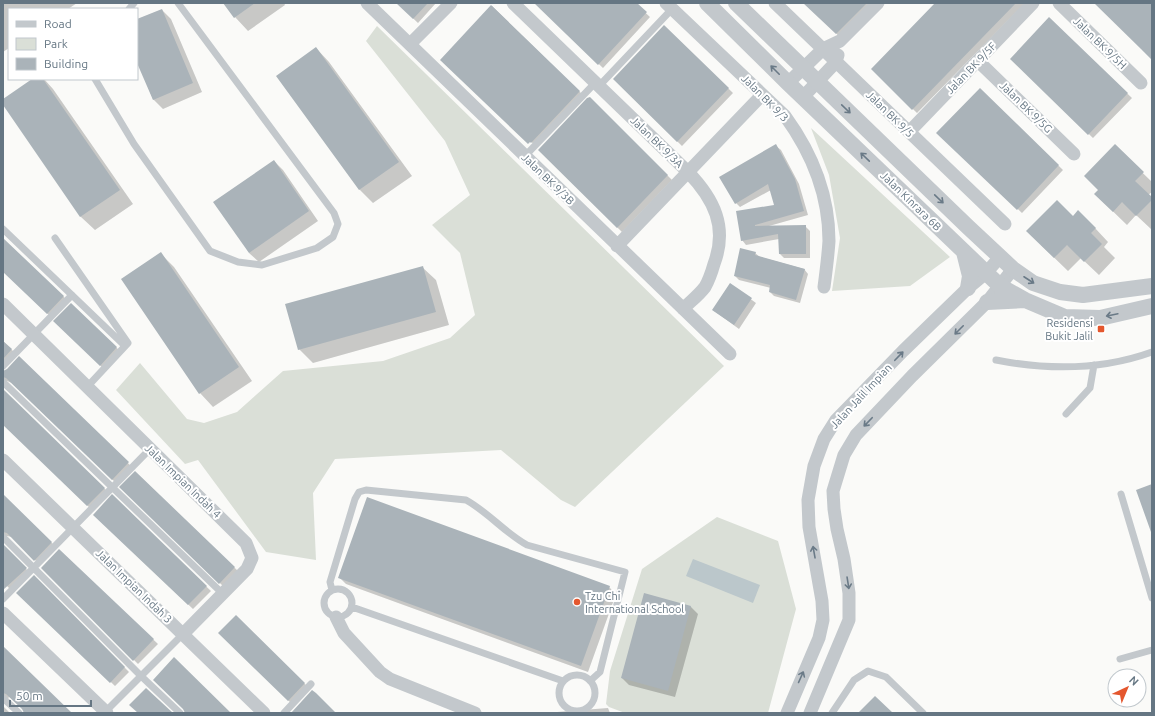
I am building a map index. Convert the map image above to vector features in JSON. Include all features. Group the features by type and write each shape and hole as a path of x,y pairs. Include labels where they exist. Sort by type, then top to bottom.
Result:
{"street":[{"name":"Jalan BK 9/3B","path":"367,3 730,354"},
{"path":"410,44 451,3"},
{"name":"Jalan BK 9/3A","path":"513,3 688,172 699,184 715,211 720,229 720,247 705,286 683,309"},
{"name":"Jalan Kinrara 6B","path":"707,3 1000,286 1025,300 1065,316 1100,318 1152,306"},
{"name":"Jalan Kinrara 6B","path":"736,3 1013,270 1041,287 1070,294 1083,295 1151,285"},
{"name":"Jalan BK 9/5","path":"775,3 1005,224"},
{"path":"788,82 823,49 840,41 878,3"},
{"name":"Jalan BK 9/5F","path":"909,132 1033,3"},
{"name":"Jalan BK 9/5H","path":"1059,3 1141,83"},
{"name":"Jalan BK 9/3","path":"672,5 785,116 800,137 819,178 826,210 829,241 824,287"},
{"path":"803,97 836,62 840,41"},
{"name":"Jalan BK 9/5G","path":"978,61 1074,154"},
{"path":"617,246 762,95"},
{"path":"964,252 970,276 968,288"},
{"name":"Jalan Jalil Impian","path":"787,713 818,638 823,620 822,601 809,527 808,500 814,466 824,439 836,420 968,288 986,273 1000,257"},
{"name":"Jalan Jalil Impian","path":"810,713 849,620 849,593 835,516 833,491 844,455 856,435 912,376 987,302 1013,270"},
{"path":"987,302 1025,300"},
{"name":"Jalan Impian Indah 4","path":"3,304 246,543 252,558 247,569 183,634"},
{"name":"Jalan Impian Indah 3","path":"3,460 264,713"},
{"path":"3,613 105,712"},
{"path":"336,617 344,633 380,672 390,679 475,713"}],"lane":[{"path":"96,80 134,144 210,250 238,262 262,265 317,248 333,237 338,224 334,213 178,3"},
{"path":"525,156 597,84 672,5"},
{"path":"3,229 125,346"},
{"path":"55,238 128,343 87,387"},
{"path":"3,366 72,295"},
{"path":"996,360 1019,365 1046,367 1094,365 1121,361 1152,352"},
{"path":"1066,414 1090,388 1094,365"},
{"path":"3,382 223,594"},
{"path":"3,599 150,449"},
{"path":"332,590 330,582 355,499 359,492 366,490 466,500 477,506 514,538 527,545 625,572 600,672 590,681"},
{"path":"1121,494 1152,598"},
{"path":"3,538 180,713"},
{"path":"341,589 349,594 352,607 344,616 336,617 329,612 325,605 326,596 332,590 341,589"},
{"path":"352,607 563,681"},
{"path":"105,712 183,634"},
{"path":"1120,659 1152,650"},
{"path":"832,713 854,680 868,671 886,676 923,713"},
{"path":"574,675 580,675 590,681 595,692 594,698 588,710 570,711 562,702 560,697 561,685 563,681 574,675"},
{"path":"284,713 311,684"},
{"path":"3,698 19,713"}],"green space":[{"path":"377,26 724,366 575,507 561,500 501,450 335,459 313,493 316,560 266,552 198,460 185,464 116,390 140,363 187,419 204,423 237,412 283,371 383,361 450,338 475,315 460,253 432,225 470,195 445,141 366,41"},
{"path":"811,128 950,257 910,286 832,291 840,238 829,175"},
{"path":"717,517 778,541 796,609 768,713 625,713 609,707 606,704 610,671 642,569"}],"shaded area":[{"path":"693,559 760,585 753,603 686,576"}],"building":[{"path":"223,3 255,3 234,18"},
{"path":"396,3 428,3 413,19"},
{"path":"534,3 637,3 647,12 598,65"},
{"path":"803,3 867,3 836,34"},
{"path":"935,3 1016,3 912,110 871,69"},
{"path":"1094,3 1152,3 1152,60 1141,49"},
{"path":"491,5 580,91 531,143 530,142 528,144 440,60"},
{"path":"162,9 193,83 153,100 138,65 138,19"},
{"path":"1049,17 1128,93 1088,135 1010,59"},
{"path":"664,25 729,88 677,142 613,79"},
{"path":"316,47 399,162 359,190 276,76"},
{"path":"31,80 44,80 120,190 80,217 3,105 3,99"},
{"path":"980,88 1059,165 1017,210 936,133"},
{"path":"590,97 668,175 617,228 538,150 587,98"},
{"path":"776,144 795,179 804,211 755,226 806,225 806,254 779,254 778,234 741,241 736,211 774,205 768,184 735,204 719,177"},
{"path":"1115,144 1144,172 1135,181 1152,197 1152,200 1136,216 1122,202 1113,212 1094,194 1098,190 1084,176"},
{"path":"274,160 309,211 249,253 213,202"},
{"path":"1057,200 1073,216 1078,210 1096,228 1091,233 1102,244 1084,262 1067,245 1054,258 1026,231"},
{"path":"3,238 64,296 47,314 3,272"},
{"path":"740,248 756,252 755,255 805,269 796,300 769,292 770,285 734,276"},
{"path":"161,252 239,367 199,394 121,279"},
{"path":"423,266 436,312 298,350 285,304"},
{"path":"730,283 752,298 734,325 712,310"},
{"path":"71,303 117,347 100,366 53,321"},
{"path":"3,341 12,349 3,359"},
{"path":"19,356 129,462 112,480 6,378 3,377 3,371 7,369"},
{"path":"3,389 105,488 87,506 3,425"},
{"path":"135,471 235,567 219,584 119,487"},
{"path":"1152,484 1152,531 1151,532 1136,490"},
{"path":"3,494 52,542 34,561 7,533 3,532"},
{"path":"112,494 207,586 188,605 93,515"},
{"path":"367,497 610,586 581,666 338,578"},
{"path":"3,544 27,568 3,590"},
{"path":"59,549 154,639 133,661 41,568"},
{"path":"34,575 125,667 110,683 16,593"},
{"path":"644,593 691,606 668,691 621,678"},
{"path":"236,615 305,683 288,701 218,633"},
{"path":"3,646 72,713 24,713 22,709 3,693"},
{"path":"174,657 231,713 185,713 183,709 153,680"},
{"path":"146,688 173,713 138,713 129,705"},
{"path":"312,690 316,693 336,713 291,713"},
{"path":"875,696 893,713 858,713"}],"place":[{"name":"Residensi Bukit Jalil","path":"1101,329"},
{"name":"Tzu Chi International School","path":"577,602"}]}
